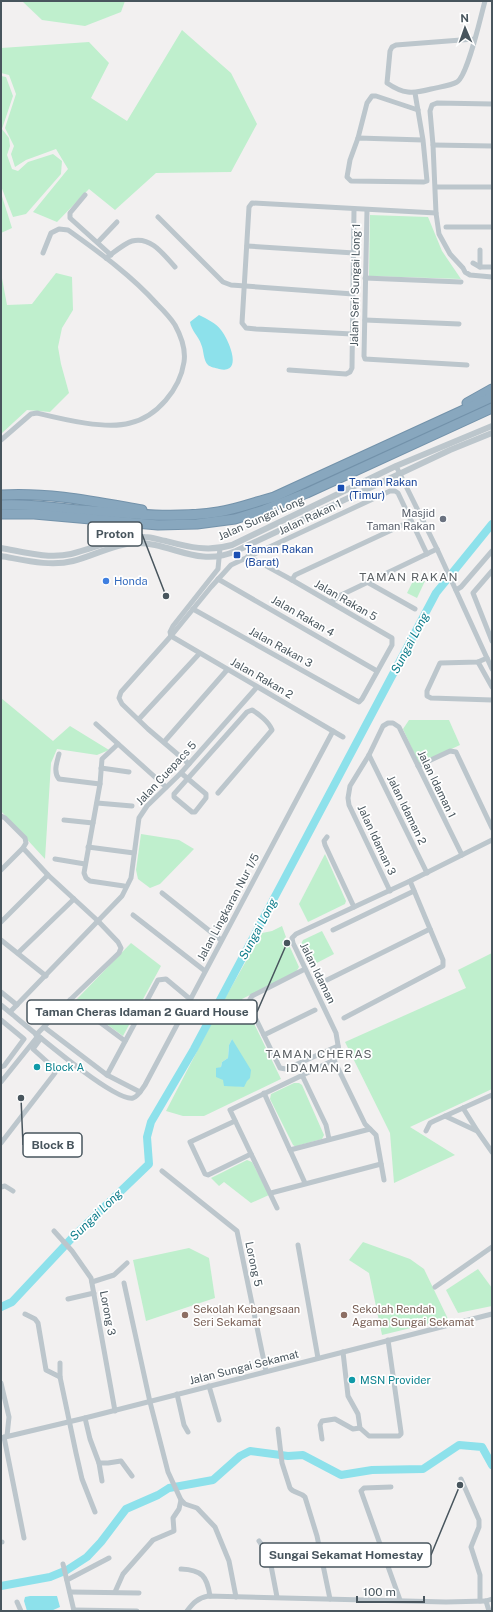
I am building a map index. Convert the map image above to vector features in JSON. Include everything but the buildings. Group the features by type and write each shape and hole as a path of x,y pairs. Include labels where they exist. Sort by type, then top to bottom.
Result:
{"highway":[{"path":"440,421 492,389"},
{"path":"1,505 35,506 141,515 191,515 219,512 245,506 274,496 492,397"},
{"path":"1,514 34,514 142,524 197,524 222,522 278,505 492,408"},
{"path":"1,495 23,494 50,496 143,510 191,515"}],"street":[{"path":"474,39 396,45 392,47 390,51 388,82 397,89 414,93 458,81 463,75 474,39 485,1"},
{"path":"414,93 418,110 423,140 426,182 351,182 347,177 347,170 358,138 367,103 372,96 418,110"},
{"path":"492,104 437,103 432,105 430,111 436,187 436,213 439,234 450,254 463,268 475,275 492,277"},
{"path":"358,138 423,140"},
{"path":"433,145 492,146"},
{"path":"436,187 492,187"},
{"path":"85,195 70,213 70,218 98,242 108,256"},
{"name":"Jalan Seri Sungai Long 1","path":"352,334 246,328 242,323 249,207 252,203 354,210 436,213"},
{"path":"289,370 346,374 350,372 352,368 354,210"},
{"name":"Jalan Seri Sungai Long 1","path":"367,210 365,359 467,365"},
{"path":"158,217 223,282 244,287 353,294"},
{"path":"98,242 117,222"},
{"path":"446,227 492,227"},
{"path":"1,440 31,414 37,413 78,422 114,425 130,423 150,415 166,400 176,384 184,362 181,337 174,323 143,288 108,256 68,230 59,229 51,233 43,253"},
{"path":"108,256 132,241 148,242 156,247 175,267"},
{"path":"247,246 354,253"},
{"path":"480,250 480,267"},
{"path":"473,262 480,267 492,267"},
{"path":"366,278 461,282"},
{"path":"365,320 459,324"},
{"name":"Jalan Sungai Long","path":"1,548 43,556 55,556 70,554 111,541 135,536 148,537 201,549 220,548 396,466 492,426"},
{"name":"Jalan Sungai Long","path":"1,556 48,564 59,563 72,561 134,543 145,544 201,557 220,557 450,450 492,433"},
{"path":"396,466 441,557 492,669"},
{"name":"Jalan Rakan 1","path":"139,719 122,704 119,698 121,692 171,636 218,579 232,565 248,556 390,490 395,491 398,494 411,521"},
{"path":"292,580 295,575 411,521 428,554"},
{"path":"171,636 170,632 173,626 218,569 220,548"},
{"path":"331,602 333,599 367,582 437,549"},
{"path":"454,587 461,587 492,551"},
{"name":"Jalan Rakan 5","path":"248,556 392,638 392,645 377,671"},
{"path":"490,573 473,593 473,597 492,641"},
{"name":"Jalan Rakan 4","path":"218,579 377,671"},
{"path":"367,582 415,609"},
{"name":"Jalan Rakan 3","path":"193,609 359,702 362,700 377,671"},
{"name":"Jalan Rakan 2","path":"171,636 199,654 343,737"},
{"path":"189,764 139,719 199,654"},
{"path":"487,658 478,662 444,662 438,666 427,691 427,696 431,698 492,700"},
{"path":"478,662 492,687"},
{"path":"164,742 227,670"},
{"name":"Jalan Cuepacs 5","path":"10,1012 122,896 131,878 139,818 147,806 189,764 257,687"},
{"path":"181,772 188,778 206,794 206,798 195,812 192,812 174,797 174,794 188,778 247,712 252,710 258,713 272,730 218,794"},
{"name":"Jalan Idaman 3","path":"390,891 349,805 348,798 350,786 369,755 383,726 388,723 393,723"},
{"name":"Jalan Idaman 1","path":"393,723 399,727 462,855"},
{"path":"96,724 166,787"},
{"name":"Jalan Lingkaran Nur 1/5","path":"140,1092 333,730"},
{"path":"118,744 102,758 100,768 100,784 84,873 86,878 90,881 124,886"},
{"path":"418,766 450,751 453,750 456,752 492,828"},
{"path":"59,754 56,776 59,779 100,784"},
{"name":"Jalan Idaman 2","path":"369,755 427,873"},
{"path":"100,768 129,772"},
{"path":"97,803 132,806"},
{"path":"1,816 6,818 25,838 26,843 1,870"},
{"path":"64,820 93,823"},
{"path":"327,837 324,840 325,845 354,907"},
{"name":"Jalan Idaman","path":"338,1046 336,1033 305,969 292,938 296,934 410,882 492,840"},
{"path":"88,847 134,853"},
{"path":"1,1143 55,1073 56,1070 33,1050 44,1027 119,953 121,948 118,942 98,921 48,875 23,848"},
{"path":"55,859 85,864"},
{"path":"1,922 48,875"},
{"path":"344,1018 443,966 443,960 410,882"},
{"path":"333,930 414,891"},
{"path":"162,893 221,940"},
{"path":"18,953 74,899"},
{"path":"133,915 205,971"},
{"path":"327,980 430,929"},
{"path":"1,940 46,976"},
{"path":"277,1208 230,1110 337,1058 338,1046 286,1069 280,1068 248,1003 252,996 305,969"},
{"path":"107,1075 158,980 166,979 190,999"},
{"path":"1,992 17,1005"},
{"path":"70,1000 125,1041"},
{"path":"1,1005 102,1085 116,1093 132,1099 140,1092 107,1075 44,1027"},
{"path":"264,1035 315,1010"},
{"path":"1,1020 24,1039 1,1067"},
{"path":"1,1082 39,1036"},
{"path":"334,1060 365,1124 376,1135 384,1180"},
{"path":"302,1075 326,1125 329,1140"},
{"path":"264,1093 305,1183"},
{"path":"426,1131 430,1123 492,1095"},
{"path":"463,1108 492,1152"},
{"path":"445,1116 478,1132"},
{"path":"235,1121 190,1142 205,1174 208,1175 251,1154"},
{"path":"290,1150 370,1129"},
{"path":"271,1193 381,1164"},
{"name":"Lorong 5","path":"162,1171 237,1231 266,1371"},
{"path":"1,1187 5,1186 13,1191"},
{"name":"Lorong 3","path":"54,1231 72,1251 91,1278 115,1411"},
{"path":"298,1245 318,1358"},
{"path":"435,1287 492,1247"},
{"path":"92,1282 114,1275 127,1263"},
{"path":"115,1592 124,1574 153,1540 174,1531 173,1518 179,1509 179,1498 168,1472 150,1402 124,1283"},
{"path":"68,1299 94,1293"},
{"path":"25,1314 35,1319 38,1323 46,1370 60,1377"},
{"name":"Jalan Sungai Sekamat","path":"4,1437 115,1411 492,1314"},
{"path":"342,1352 348,1396 358,1414 360,1428 369,1436 399,1436 401,1434 388,1340"},
{"path":"60,1363 60,1377 82,1479 95,1512"},
{"path":"1,1383 9,1417 4,1437 24,1538"},
{"path":"209,1386 219,1420"},
{"path":"177,1394 184,1425 188,1432"},
{"path":"86,1418 90,1439 99,1463 102,1481"},
{"path":"322,1439 320,1425 322,1421 335,1419 353,1429 360,1428"},
{"path":"278,1429 282,1463 291,1490 305,1497 317,1536 330,1599"},
{"path":"99,1463 122,1461 132,1476"},
{"path":"461,1479 478,1520 479,1527 472,1547 480,1575 480,1601"},
{"path":"391,1487 364,1488 361,1490 400,1600"},
{"path":"179,1498 185,1504 197,1508 215,1527 229,1561 236,1597"},
{"path":"259,1541 269,1555 277,1597"},
{"path":"66,1577 109,1558"},
{"path":"63,1564 74,1610 137,1611"},
{"path":"181,1569 194,1570 200,1573 205,1578 210,1596"},
{"path":"70,1592 139,1592"},
{"path":"187,1611 192,1603 202,1597 210,1596 446,1602 489,1600 489,1611"},
{"path":"17,1602 21,1611"}],"green space":[{"path":"22,1 125,1 121,12 85,26 42,20"},
{"path":"182,30 231,73 257,124 231,172 156,173 115,210 89,189 57,222 33,212 68,169 56,149 26,160 15,167 11,154 14,146 5,128 16,94 9,75 1,73 1,48 89,42 109,63 91,98 127,121"},
{"path":"1,76 6,77 13,96 2,129 9,138 10,146 7,155 12,169 18,171 28,162 53,154 62,161 61,174 26,214 13,217 1,186"},
{"path":"1,193 12,228 1,233"},
{"path":"370,215 428,217 442,251 461,279 369,276"},
{"path":"1,273 7,305 32,304 56,273 72,277 73,310 62,328 58,347 69,393 50,412 27,410 1,434"},
{"path":"415,577 425,581 417,598 407,593"},
{"path":"1,698 53,741 70,726 109,750 97,755 57,749 51,763 45,859 1,811"},
{"path":"409,720 449,720 460,745 419,764 403,729"},
{"path":"141,834 179,840 194,849 160,884 150,888 138,879 136,870"},
{"path":"325,854 346,901 345,904 308,922 299,904"},
{"path":"282,926 286,937 284,939 287,946 289,945 299,967 296,972 242,999 281,1079 204,1116 183,1116 166,1111 220,1007 262,933 272,931","holes":["232,1039 244,1087 227,1083 216,1069 221,1067 222,1062 228,1058 229,1045"]},
{"path":"322,931 334,954 311,966 301,944 303,940"},
{"path":"131,943 161,966 123,1036 75,1001"},
{"path":"492,953 492,1089 410,1127 455,1155 394,1183 390,1133 345,1042 466,988 458,970"},
{"path":"294,1083 299,1083 302,1085 324,1135 322,1139 296,1147 293,1145 270,1099 271,1094"},
{"path":"247,1160 252,1162 269,1195 251,1203 224,1182 219,1186 211,1178"},
{"path":"363,1242 410,1259 424,1269 448,1319 382,1335 369,1273 349,1260"},
{"path":"189,1248 209,1258 215,1298 146,1321 133,1260"},
{"path":"478,1269 492,1288 492,1306 458,1313 446,1290"}],"water":[{"path":"199,315 217,325 228,341 233,362 231,367 227,369 219,369 206,363 202,346 190,322"},
{"path":"232,1039 251,1070 250,1078 244,1087 224,1086 223,1080 216,1077 216,1068 221,1067 222,1062 228,1058 229,1045"},
{"path":"57,1596 60,1607 51,1611 27,1611 24,1601 25,1597"}],"waterway":[{"name":"Sungai Long","path":"1,1307 12,1302 72,1238 149,1164 147,1137 151,1122 194,1049 436,593 492,524"},
{"path":"1,1586 50,1577 67,1570 87,1557 101,1542 126,1509 158,1495 169,1488 213,1480 240,1456 250,1451 288,1456 303,1455 341,1475 372,1470 423,1469 459,1445 482,1447 492,1465"}],"place":[{"name":"Taman Rakan (Timur)","path":"341,488"},
{"name":"Masjid Taman Rakan","path":"443,519"},
{"name":"Taman Rakan (Barat)","path":"237,555"},
{"name":"Honda","path":"106,581"},
{"name":"Proton","path":"166,596"},
{"name":"Taman Cheras Idaman 2 Guard House","path":"287,943"},
{"name":"Block A","path":"37,1067"},
{"name":"Block B","path":"21,1098"},
{"name":"Sekolah Kebangsaan Seri Sekamat","path":"185,1315"},
{"name":"Sekolah Rendah Agama Sungai Sekamat","path":"344,1315"},
{"name":"MSN Provider","path":"352,1380"},
{"name":"Sungai Sekamat Homestay","path":"460,1485"}],"district":[{"name":"TAMAN RAKAN","path":"409,577"},
{"name":"TAMAN CHERAS IDAMAN 2","path":"319,1061"}]}
